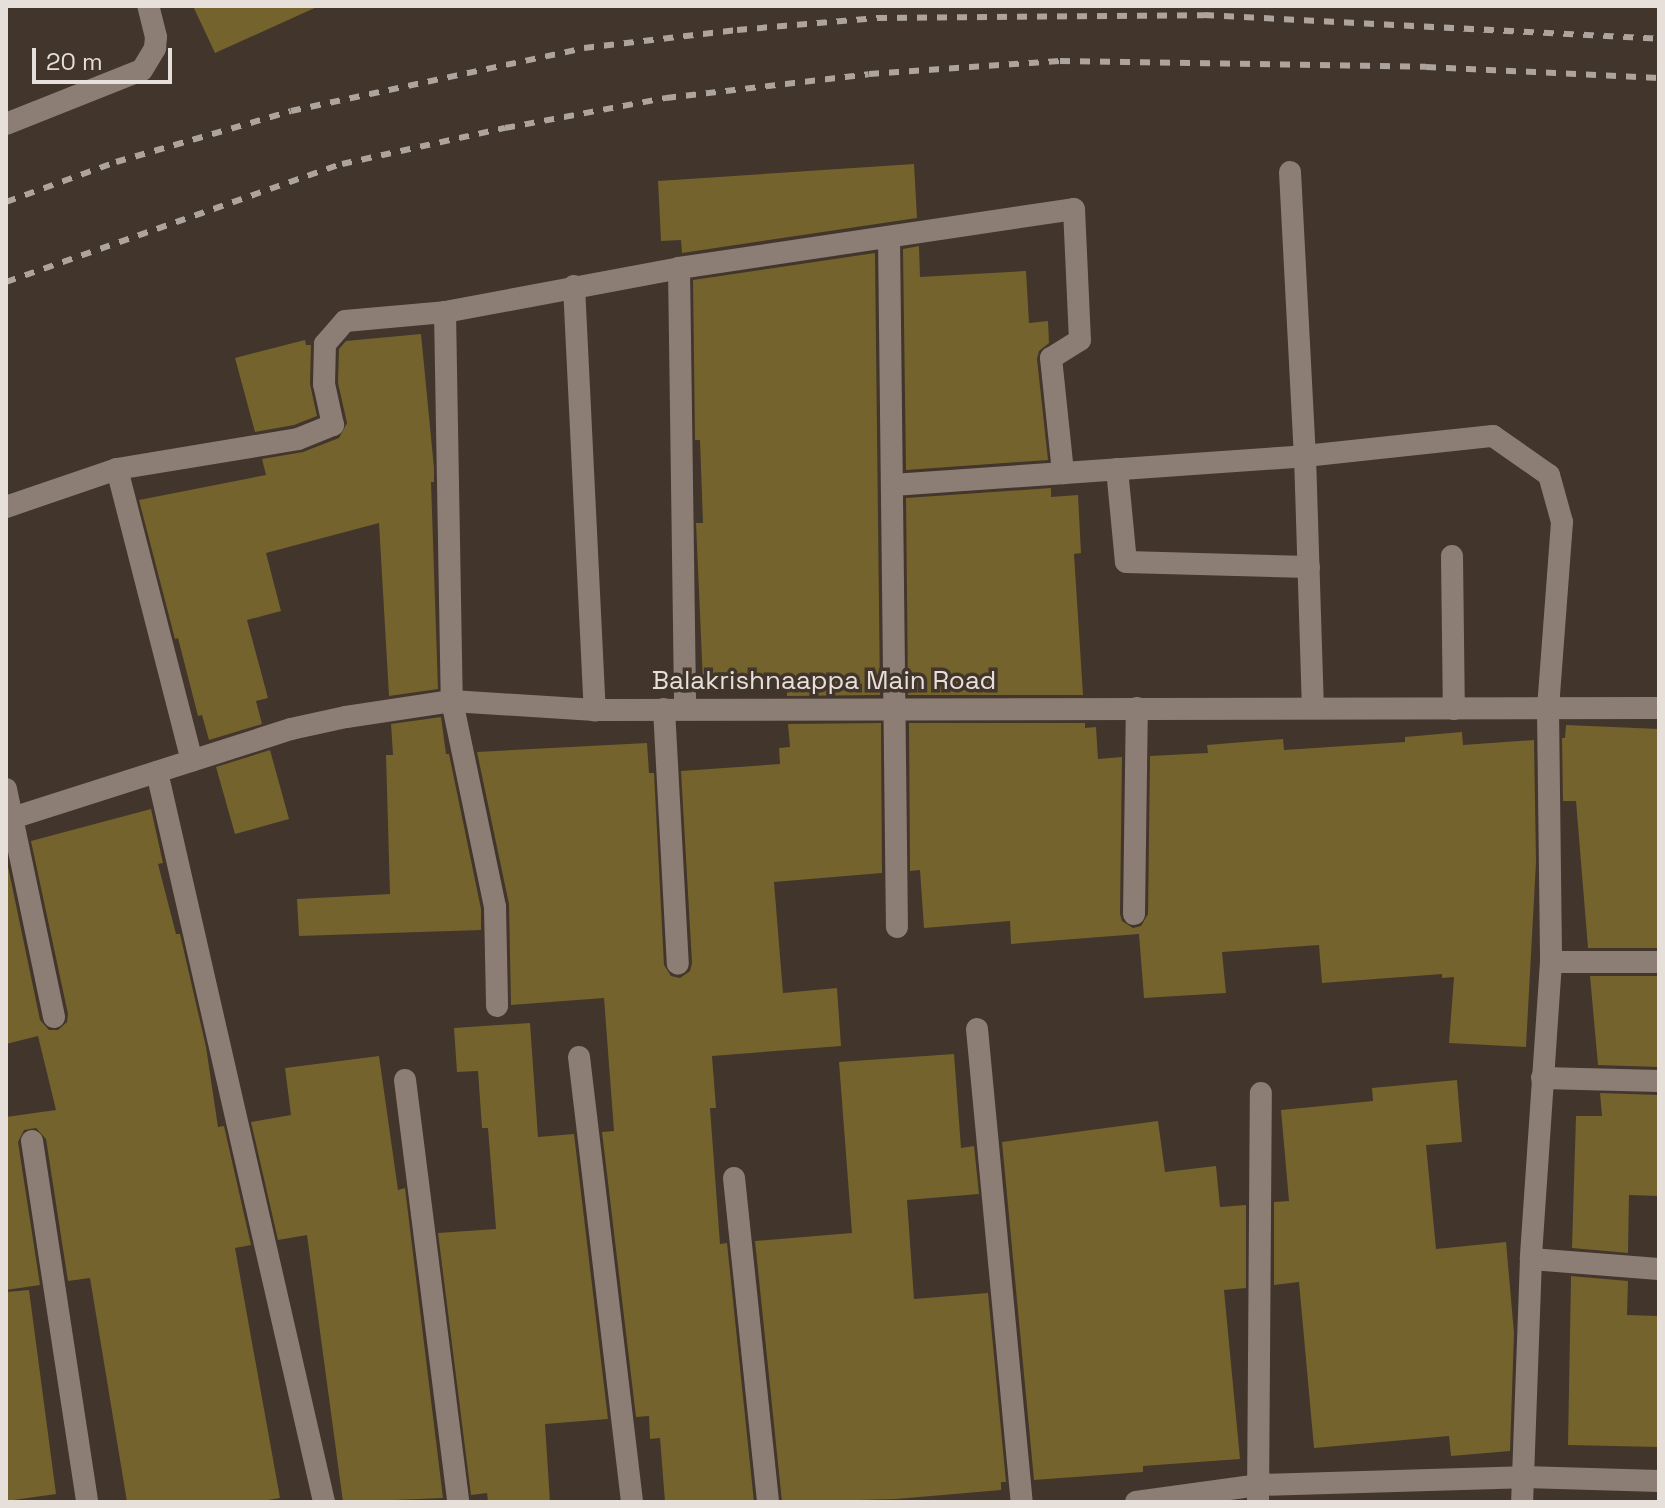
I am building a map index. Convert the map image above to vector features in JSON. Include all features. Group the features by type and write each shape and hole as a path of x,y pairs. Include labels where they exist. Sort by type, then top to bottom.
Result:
{"street":[{"path":"6,124 142,70 155,48 156,37 148,6"},
{"path":"1290,172 1305,456 1313,708"},
{"path":"6,507 117,469 298,439 333,425 324,384 325,344 345,321 445,312 679,268 1074,209 1080,340 1051,358 1063,473"},
{"path":"889,237 897,927"},
{"path":"678,964 674,709 679,268"},
{"path":"574,286 595,710"},
{"path":"445,312 452,701 495,907 497,1006"},
{"path":"893,485 1305,456 1493,436 1549,475 1562,522 1548,709 1551,962 1531,1259 1522,1502"},
{"path":"117,469 192,761"},
{"path":"1117,469 1126,562 1309,567"},
{"path":"1452,556 1454,709"},
{"name":"Balakrishnaappa Main Road","path":"10,819 291,729 452,701 595,710 1659,708"},
{"path":"1134,914 1137,708"},
{"path":"157,772 324,1502"},
{"path":"6,789 54,1017"},
{"path":"1551,962 1659,962"},
{"path":"977,1029 1022,1502"},
{"path":"579,1057 632,1502"},
{"path":"1542,1078 1659,1081"},
{"path":"405,1080 458,1502"},
{"path":"1258,1493 1261,1093"},
{"path":"32,1141 87,1502"},
{"path":"734,1178 768,1502"},
{"path":"1531,1259 1659,1269"},
{"path":"1136,1502 1522,1477 1659,1481"}],"building":[{"path":"193,6 319,6 215,53"},
{"path":"914,164 917,218 682,253 681,240 661,241 658,181"},
{"path":"919,246 920,277 1026,271 1029,323 1048,321 1049,343 1039,351 1037,359 1048,460 906,470 903,249"},
{"path":"875,253 880,695 787,696 786,678 703,683 696,523 703,523 700,440 695,440 693,280"},
{"path":"421,334 434,468 434,482 431,482 438,689 389,696 379,523 266,553 281,611 247,620 268,698 256,701 262,724 209,740 202,715 198,716 178,638 175,639 139,500 266,475 262,459 303,452 339,438 347,423 338,383 339,349 346,341"},
{"path":"305,340 306,345 311,345 310,384 317,416 294,425 255,432 235,358"},
{"path":"1051,488 1051,497 1078,495 1081,553 1074,554 1083,695 908,695 906,498"},
{"path":"441,717 446,754 449,754 481,909 481,930 299,936 297,899 390,894 386,755 393,755 391,724"},
{"path":"881,723 882,873 774,882 783,993 837,988 841,1046 712,1056 716,1108 710,1108 720,1244 727,1243 754,1502 665,1502 660,1438 650,1439 649,1416 636,1417 602,1132 614,1131 604,998 511,1005 509,904 477,752 647,743 649,773 654,773 664,965 671,976 680,978 690,971 692,963 681,771 780,764 779,748 790,747 788,724"},
{"path":"909,723 1085,723 1085,728 1096,727 1098,759 1122,757 1120,914 1122,921 1133,928 1141,926 1148,914 1150,756 1208,753 1207,745 1283,739 1284,750 1405,742 1405,737 1462,732 1463,745 1534,740 1536,862 1526,1047 1449,1043 1454,977 1442,978 1442,974 1322,983 1319,945 1222,952 1226,993 1144,998 1139,934 1011,944 1010,921 924,928 920,870 910,871"},
{"path":"1566,725 1659,729 1659,948 1588,948 1576,801 1563,801 1562,738 1565,738"},
{"path":"270,750 289,819 235,834 216,767"},
{"path":"151,809 163,863 158,864 176,934 180,934 206,1047 218,1127 224,1126 251,1245 235,1248 280,1498 256,1502 127,1502 90,1278 68,1281 46,1139 36,1128 24,1130 18,1142 40,1285 6,1290 6,1117 56,1110 38,1036 6,1044 6,857 40,1020 49,1030 58,1030 67,1022 68,1014 31,841"},
{"path":"1590,976 1659,976 1659,1067 1598,1065"},
{"path":"530,1023 538,1137 574,1134 608,1419 545,1424 550,1502 488,1502 487,1493 471,1495 438,1233 496,1229 488,1128 482,1128 478,1071 457,1072 454,1028"},
{"path":"954,1054 961,1148 974,1146 979,1194 907,1200 914,1299 988,1293 1006,1482 1001,1482 1001,1490 896,1499 782,1502 755,1241 852,1233 839,1062"},
{"path":"379,1056 398,1190 405,1188 443,1498 343,1502 307,1235 278,1240 251,1122 291,1115 285,1068"},
{"path":"1457,1080 1462,1142 1426,1145 1436,1249 1506,1242 1514,1333 1510,1451 1451,1456 1449,1436 1314,1448 1299,1282 1274,1285 1274,1202 1289,1201 1281,1110 1373,1101 1372,1088"},
{"path":"1600,1093 1659,1095 1659,1196 1629,1195 1628,1253 1572,1248 1576,1116 1602,1116"},
{"path":"1158,1121 1165,1172 1216,1166 1220,1207 1246,1205 1246,1288 1224,1290 1240,1459 1143,1466 1143,1472 1034,1480 1002,1142"},
{"path":"1571,1276 1628,1281 1627,1315 1659,1316 1659,1447 1568,1445"},
{"path":"29,1290 56,1494 6,1501 6,1292"}],"railway":[{"path":"6,202 116,162 291,111 584,48 737,30 877,18 1204,15 1659,39"},
{"path":"6,282 342,164 505,128 666,98 869,74 1060,61 1426,67 1659,78"}]}
